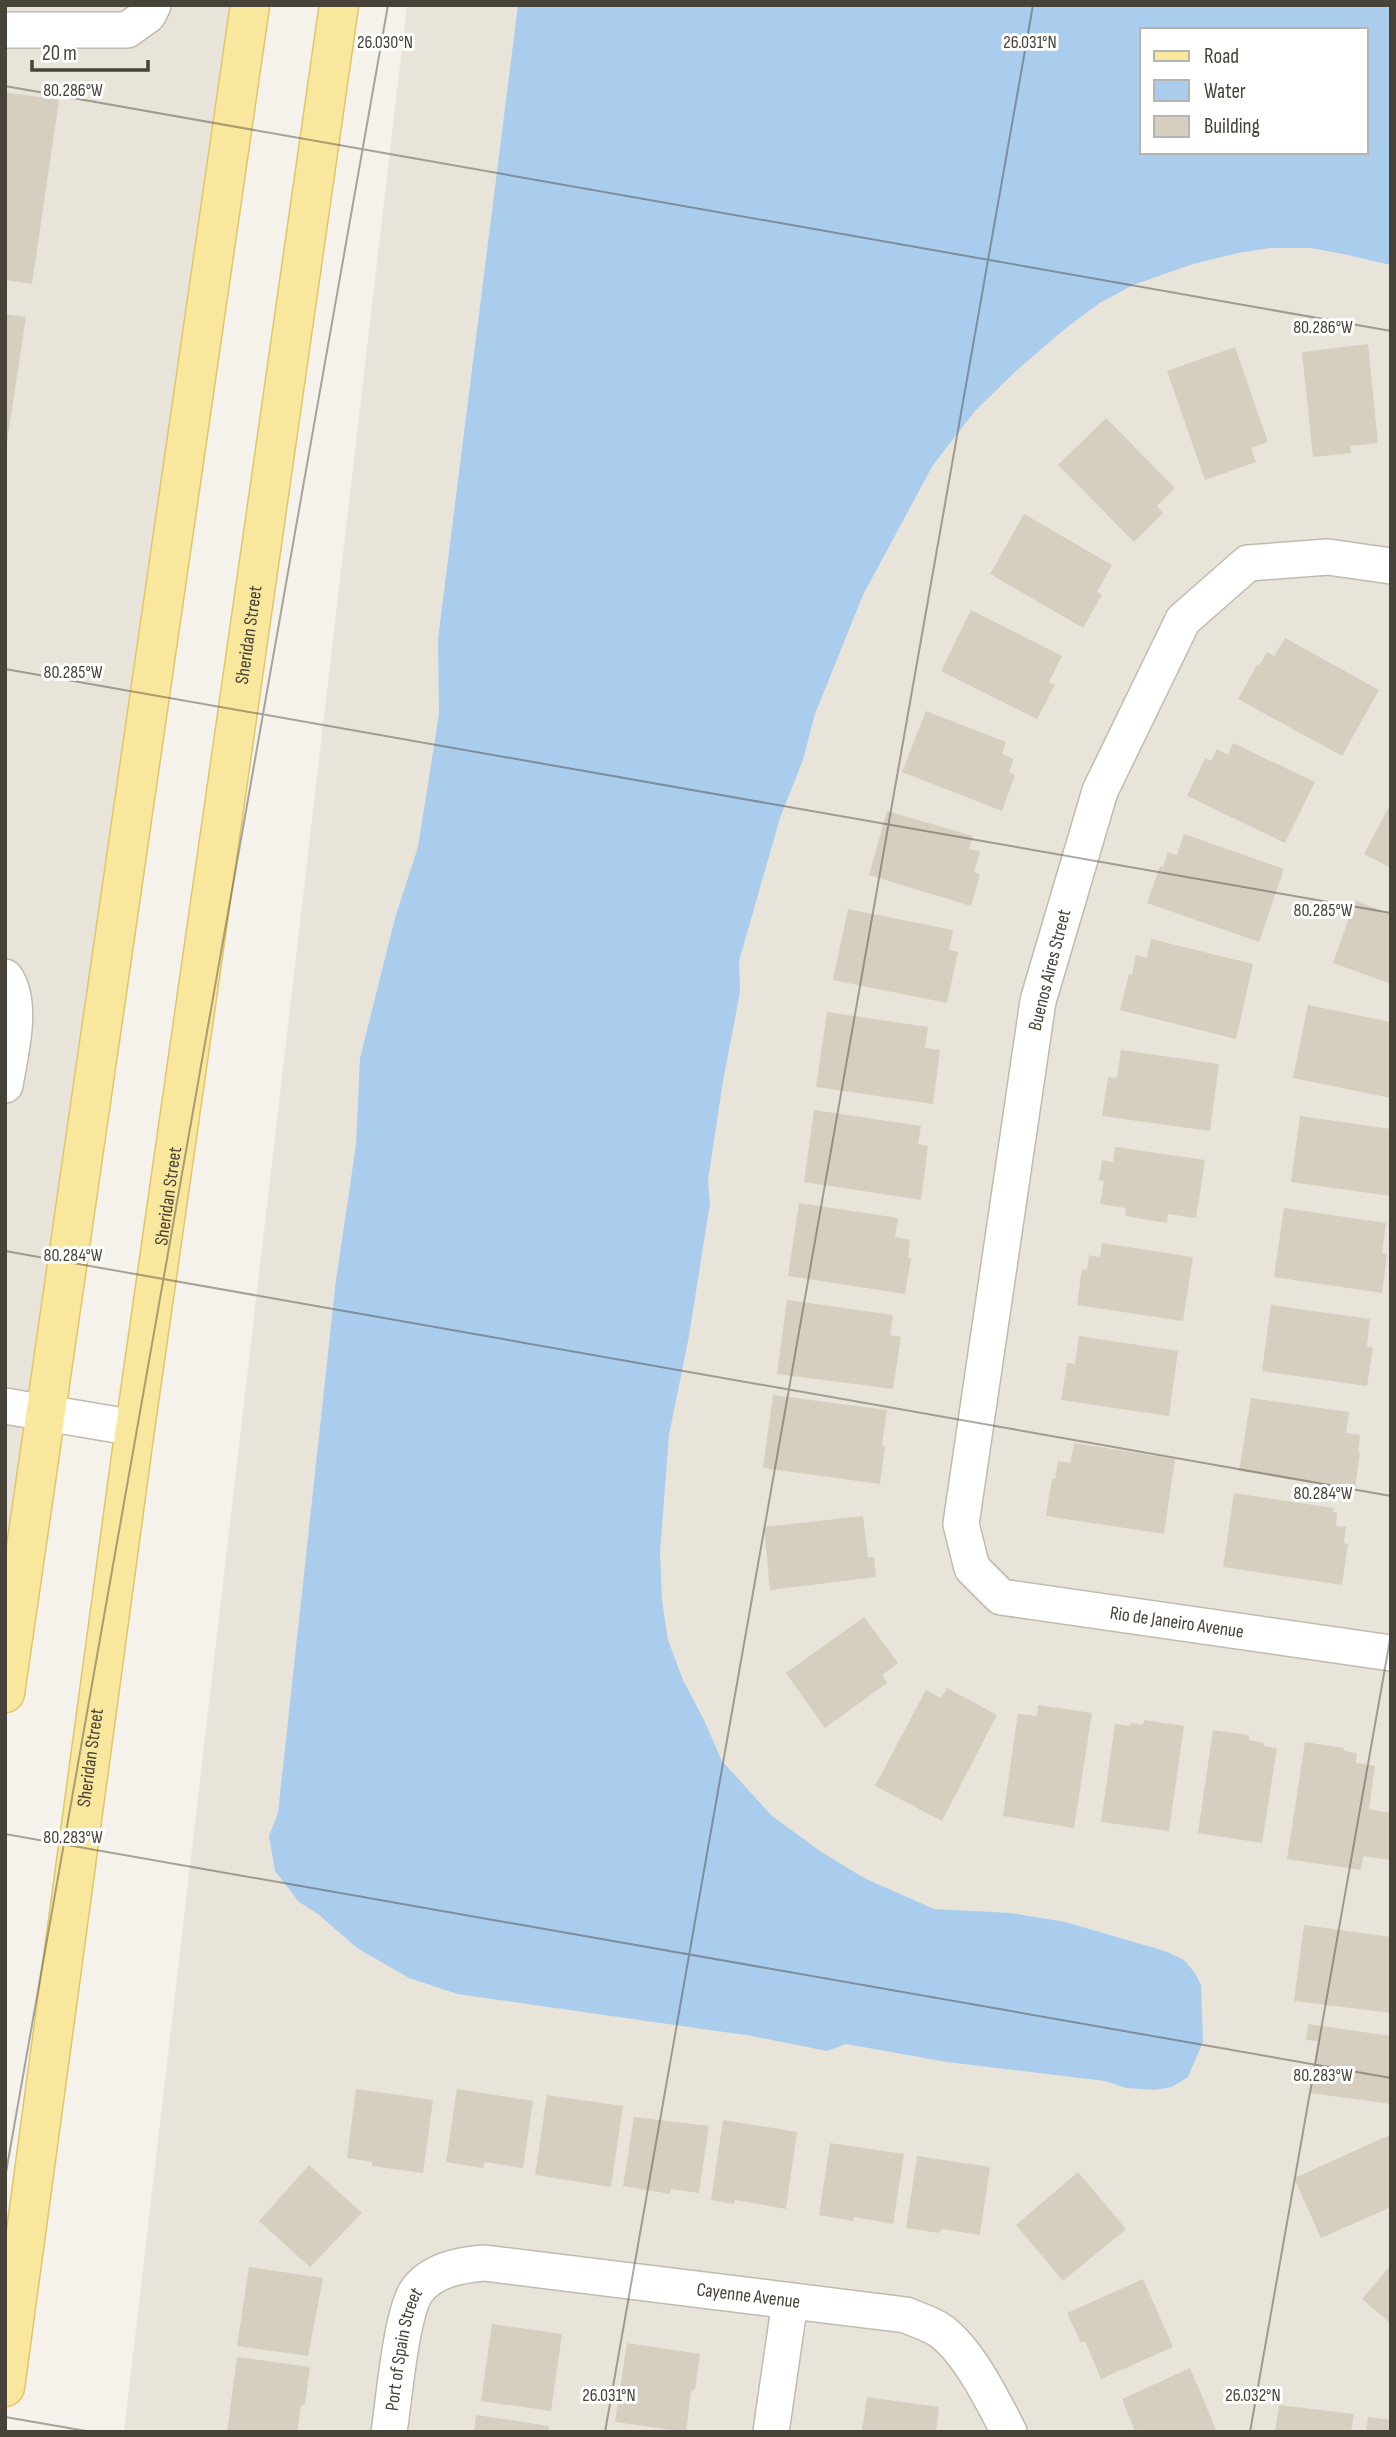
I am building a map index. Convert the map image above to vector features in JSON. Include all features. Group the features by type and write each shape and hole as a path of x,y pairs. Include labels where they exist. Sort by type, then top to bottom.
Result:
{"main road":[{"path":"5,1693 250,5"},
{"name":"Sheridan Street","path":"5,2387 135,1428 339,5"}],"street":[{"path":"5,30 127,30 151,10"},
{"name":"Buenos Aires Street","path":"972,1568 961,1524 1038,1001 1100,791 1183,620 1248,563 1328,557 1391,566"},
{"path":"5,1085 16,1014 7,979"},
{"path":"5,1406 135,1428"},
{"name":"Rio de Janeiro Avenue","path":"972,1568 1001,1597 1391,1653"},
{"name":"Cayenne Avenue","path":"433,2276 460,2265 484,2263 906,2315 941,2331 964,2356 989,2392 1009,2432"},
{"name":"Port of Spain Street","path":"389,2432 407,2314 416,2292 433,2276"},
{"path":"771,2432 790,2301"}],"shaded area":[{"path":"5,5 250,5 5,1693"},
{"path":"407,5 1391,5 1391,2432 124,2432"}],"water":[{"path":"518,5 1391,5 1391,265 1311,248 1271,248 1193,264 1133,285 1098,304 1016,371 975,411 933,465 863,595 815,714 803,760 780,818 739,961 740,992 708,1180 710,1203 689,1336 669,1435 660,1552 662,1600 668,1640 683,1680 722,1761 772,1816 820,1851 864,1878 934,1909 1011,1913 1065,1922 1165,1951 1184,1960 1201,1985 1203,2042 1188,2077 1172,2087 1155,2090 1126,2088 1105,2081 947,2062 846,2044 827,2051 752,2036 457,1994 409,1978 357,1948 318,1914 299,1902 275,1871 269,1836 278,1813 336,1280 356,1145 360,1058 395,918 418,847 439,714 438,639"}],"building":[{"path":"5,92 59,100 32,284 5,280"},
{"path":"5,314 26,317 7,442 5,442"},
{"path":"1368,344 1378,443 1350,446 1351,453 1313,457 1302,352"},
{"path":"1235,347 1268,442 1251,448 1256,462 1205,480 1167,371"},
{"path":"1106,418 1175,488 1157,506 1163,513 1134,542 1058,465"},
{"path":"1024,514 1112,565 1097,592 1102,595 1083,628 990,574"},
{"path":"971,610 1062,656 1049,682 1055,685 1037,719 941,671"},
{"path":"1285,638 1379,690 1342,756 1238,699 1267,652 1274,656"},
{"path":"926,711 1006,742 1002,754 1014,759 1009,772 1015,775 1002,811 902,772"},
{"path":"1233,743 1315,782 1285,843 1187,796 1205,758 1211,761 1217,749 1228,755"},
{"path":"1391,803 1391,868 1364,854"},
{"path":"887,811 973,836 969,849 980,852 974,872 980,875 971,906 869,875"},
{"path":"1184,834 1284,869 1259,942 1147,903 1160,866 1163,867 1168,852 1177,855"},
{"path":"1355,901 1391,914 1391,984 1333,963"},
{"path":"848,909 953,930 949,950 958,952 947,1003 833,980"},
{"path":"1151,939 1253,964 1236,1039 1120,1010 1136,955 1147,958"},
{"path":"1308,1005 1391,1022 1391,1098 1293,1078"},
{"path":"827,1012 928,1027 925,1048 940,1050 933,1104 816,1087"},
{"path":"1121,1050 1219,1064 1210,1131 1102,1116 1108,1077 1117,1078"},
{"path":"814,1110 921,1126 918,1144 928,1146 921,1200 804,1182"},
{"path":"1300,1116 1391,1129 1391,1196 1291,1182"},
{"path":"1115,1147 1205,1160 1196,1218 1168,1214 1167,1223 1125,1216 1126,1208 1100,1204 1104,1181 1099,1180 1102,1160 1113,1162"},
{"path":"799,1203 898,1218 895,1237 910,1240 908,1258 911,1258 905,1294 788,1276"},
{"path":"1284,1208 1386,1223 1382,1253 1387,1254 1382,1293 1274,1277"},
{"path":"1102,1243 1193,1257 1183,1321 1077,1305 1082,1269 1087,1270 1089,1255 1100,1257"},
{"path":"787,1300 893,1315 890,1335 901,1337 893,1389 777,1374"},
{"path":"1271,1305 1370,1319 1367,1346 1373,1348 1367,1386 1262,1371"},
{"path":"1079,1336 1178,1351 1169,1416 1061,1400 1067,1363 1075,1364"},
{"path":"773,1395 887,1410 880,1484 763,1468"},
{"path":"1251,1398 1349,1412 1346,1433 1360,1435 1355,1489 1239,1471"},
{"path":"1074,1443 1175,1459 1164,1534 1046,1516 1058,1461 1070,1463"},
{"path":"1234,1493 1334,1508 1333,1512 1337,1513 1336,1526 1346,1527 1344,1543 1348,1544 1342,1585 1223,1567"},
{"path":"863,1516 868,1557 874,1557 876,1577 770,1590 764,1527"},
{"path":"864,1617 898,1663 882,1675 887,1683 825,1728 786,1673"},
{"path":"947,1688 997,1715 942,1821 875,1786 926,1690 941,1698"},
{"path":"1038,1705 1092,1713 1074,1828 1003,1816 1018,1714 1037,1716"},
{"path":"1144,1720 1184,1726 1169,1831 1101,1822 1115,1724 1143,1725"},
{"path":"1213,1730 1249,1735 1249,1740 1277,1748 1262,1843 1198,1833"},
{"path":"1305,1742 1344,1748 1344,1751 1357,1753 1356,1763 1375,1766 1369,1809 1391,1813 1391,1860 1363,1856 1361,1870 1287,1859"},
{"path":"1304,1925 1391,1937 1391,2013 1294,2001"},
{"path":"1308,2024 1391,2036 1391,2104 1310,2093 1318,2041 1306,2040"},
{"path":"356,2089 433,2100 423,2173 372,2166 372,2162 347,2158"},
{"path":"457,2089 533,2101 523,2168 485,2162 483,2168 446,2162"},
{"path":"547,2095 623,2106 611,2187 535,2175"},
{"path":"634,2117 709,2126 699,2193 671,2189 670,2194 623,2186"},
{"path":"723,2120 797,2132 786,2209 735,2200 734,2204 711,2200"},
{"path":"1390,2135 1391,2207 1321,2238 1294,2178"},
{"path":"830,2143 904,2154 893,2224 854,2217 853,2221 819,2215"},
{"path":"917,2156 990,2167 980,2235 942,2229 939,2233 906,2228"},
{"path":"309,2165 362,2213 310,2267 259,2221"},
{"path":"1078,2172 1126,2229 1063,2281 1016,2225"},
{"path":"1391,2265 1391,2324 1362,2299"},
{"path":"249,2267 323,2278 308,2356 237,2346"},
{"path":"1143,2279 1173,2347 1101,2379 1085,2341 1081,2343 1067,2313"},
{"path":"492,2324 562,2334 551,2411 481,2401"},
{"path":"627,2343 700,2354 695,2389 691,2391 686,2432 615,2422"},
{"path":"237,2357 310,2367 305,2404 301,2406 297,2432 227,2432"},
{"path":"1190,2368 1217,2432 1135,2431 1122,2399"},
{"path":"867,2397 939,2407 936,2432 865,2432 862,2429"},
{"path":"1279,2405 1354,2414 1351,2432 1275,2432"},
{"path":"476,2415 549,2426 548,2432 474,2432"},
{"path":"1368,2417 1391,2420 1391,2432 1366,2432"}]}
